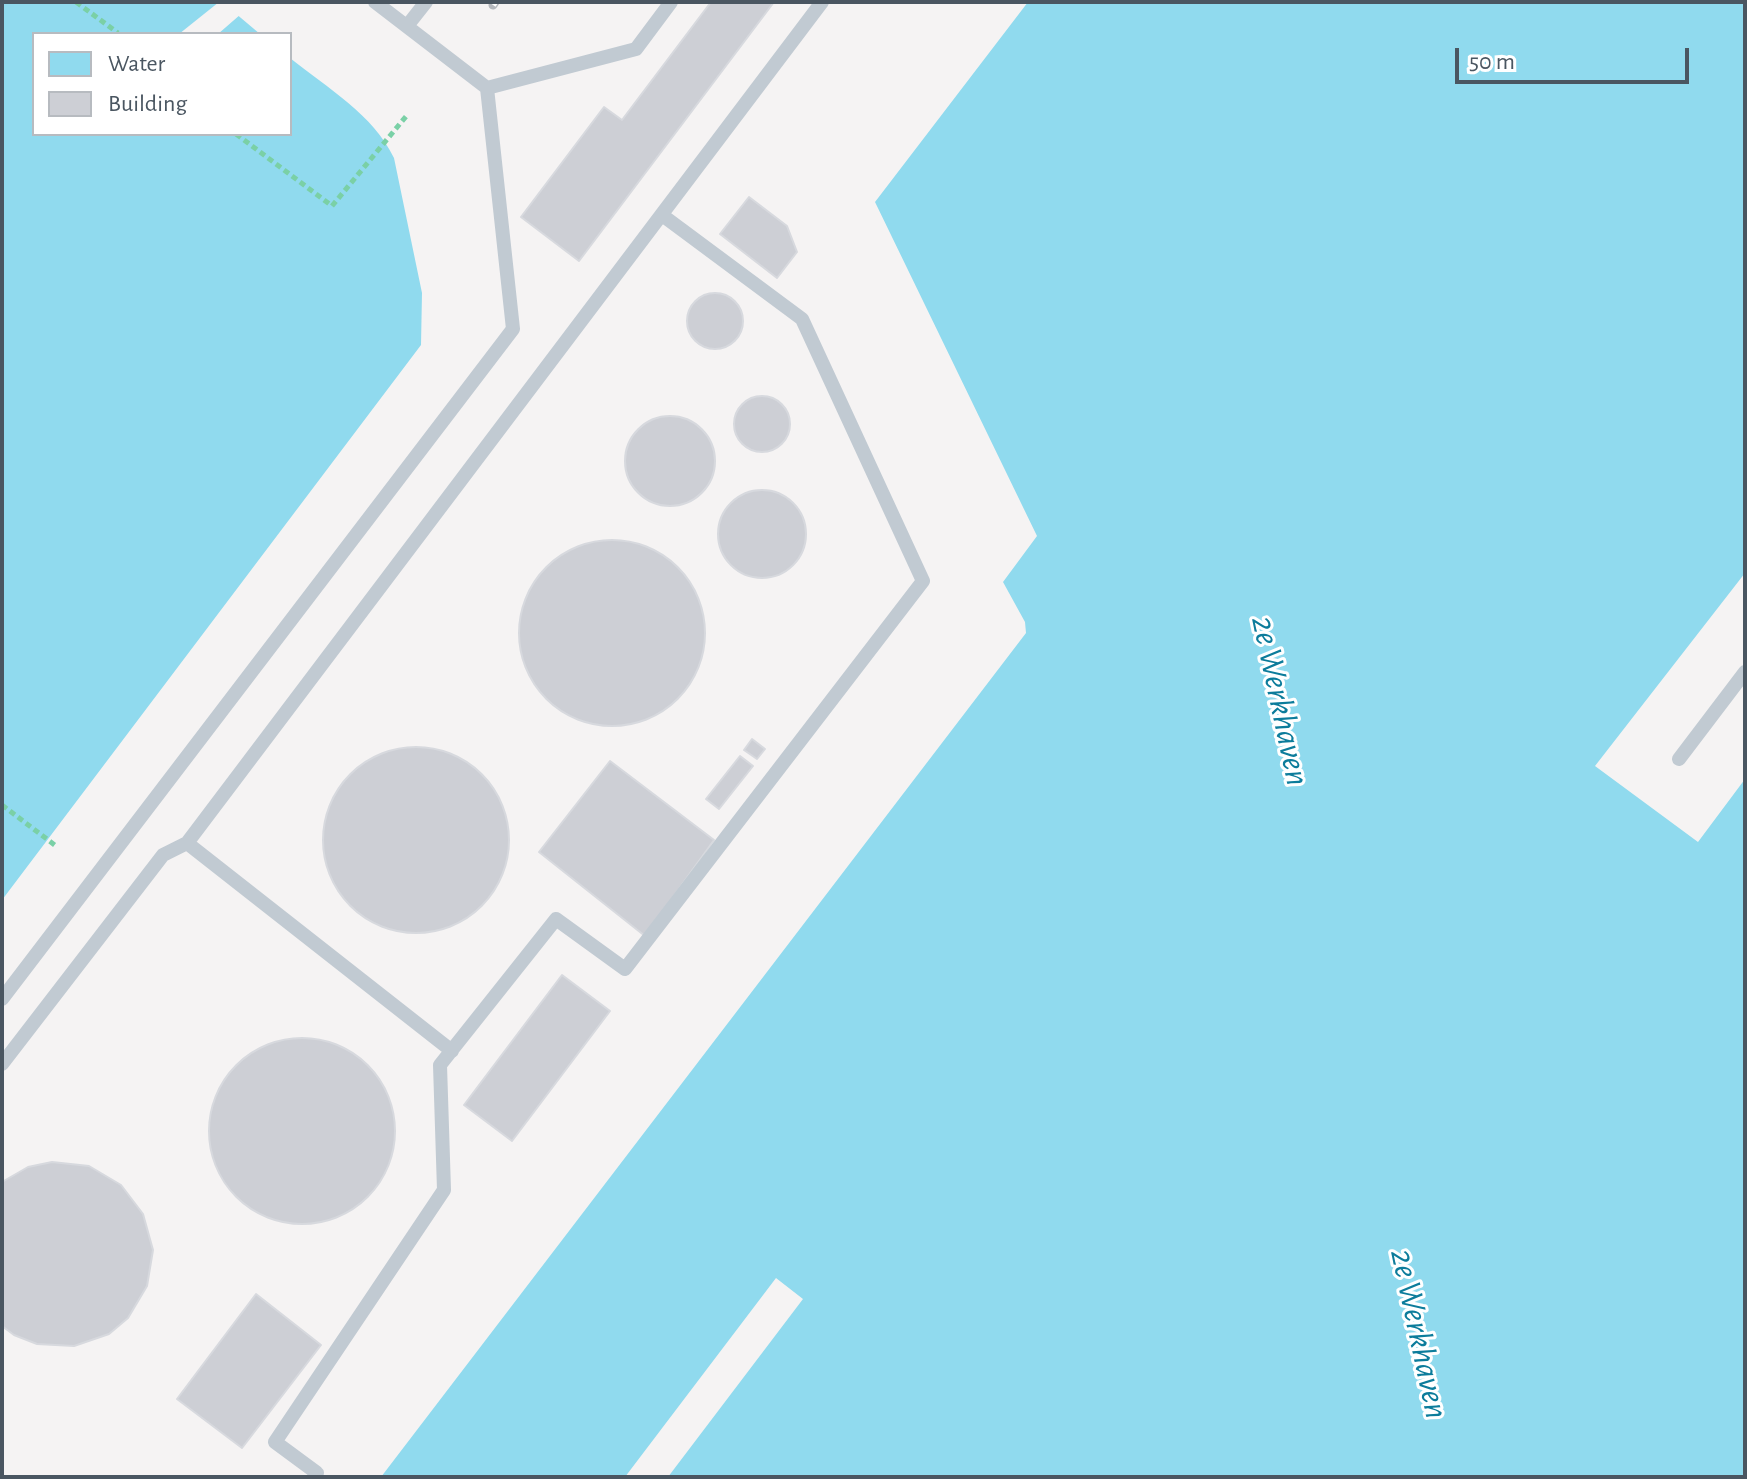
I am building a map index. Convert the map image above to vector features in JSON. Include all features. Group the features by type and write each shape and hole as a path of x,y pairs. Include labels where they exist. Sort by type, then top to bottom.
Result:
{"lane":[{"path":"2,999 513,329 487,88 375,2"},
{"path":"407,26 426,2"},
{"path":"487,88 636,49 671,2"},
{"path":"2,1064 163,855 187,843 822,2"},
{"path":"314,1477 317,1473 275,1442 444,1190 440,1065 556,919 625,969 923,581 802,319 662,215"},
{"path":"1679,759 1745,672"},
{"path":"187,843 452,1051"}],"path":[{"path":"76,2 117,32"},
{"path":"239,136 332,206 408,114"},
{"path":"2,805 56,846"}],"water":[{"path":"2,2 222,2 258,32 32,32 32,136 292,136 292,60 362,115 394,158 422,293 421,345 2,900"},
{"name":"2e Werkhaven","path":"1028,2 1745,2 1745,573 1595,766 1698,842 1745,779 1745,1477 381,1477 1026,633 1025,622 1003,582 1037,536 875,202"}],"pier":[{"path":"219,2 228,2 241,14 220,32 182,32"},
{"path":"776,1278 803,1299 668,1477 625,1477"}],"building":[{"path":"711,2 774,2 579,261 521,217 604,107 622,120"},
{"path":"749,197 787,226 797,252 777,278 720,234"},
{"path":"715,293 735,301 743,321 735,341 715,349 695,341 687,321 695,301"},
{"path":"762,396 782,404 790,424 782,444 762,452 742,444 734,424 742,404"},
{"path":"670,416 687,419 702,429 712,444 715,461 712,478 702,493 687,503 670,506 653,503 638,493 628,478 625,461 628,444 638,429 653,419"},
{"path":"762,490 779,493 793,503 803,517 806,534 803,551 793,565 779,575 762,578 745,575 731,565 721,551 718,534 721,517 731,503 745,493"},
{"path":"612,540 647,547 677,568 698,598 705,633 698,668 677,698 647,719 612,726 577,719 547,698 526,668 519,633 526,598 547,568 577,547"},
{"path":"752,739 765,749 757,759 744,750"},
{"path":"416,747 451,754 481,775 502,805 509,840 502,875 481,905 451,926 416,933 381,926 351,905 330,875 323,840 330,805 351,775 381,754"},
{"path":"740,756 753,766 719,809 706,799"},
{"path":"610,761 714,840 645,936 539,852"},
{"path":"562,975 610,1011 512,1141 464,1105"},
{"path":"302,1038 337,1045 367,1066 388,1096 395,1131 388,1166 367,1196 337,1217 302,1224 267,1217 237,1196 216,1166 209,1131 216,1096 237,1066 267,1045"},
{"path":"52,1162 89,1166 121,1185 143,1214 153,1250 147,1286 128,1318 109,1334 74,1346 37,1344 14,1335 2,1326 2,1182 28,1167"},
{"path":"256,1294 321,1345 242,1448 177,1399"}]}
